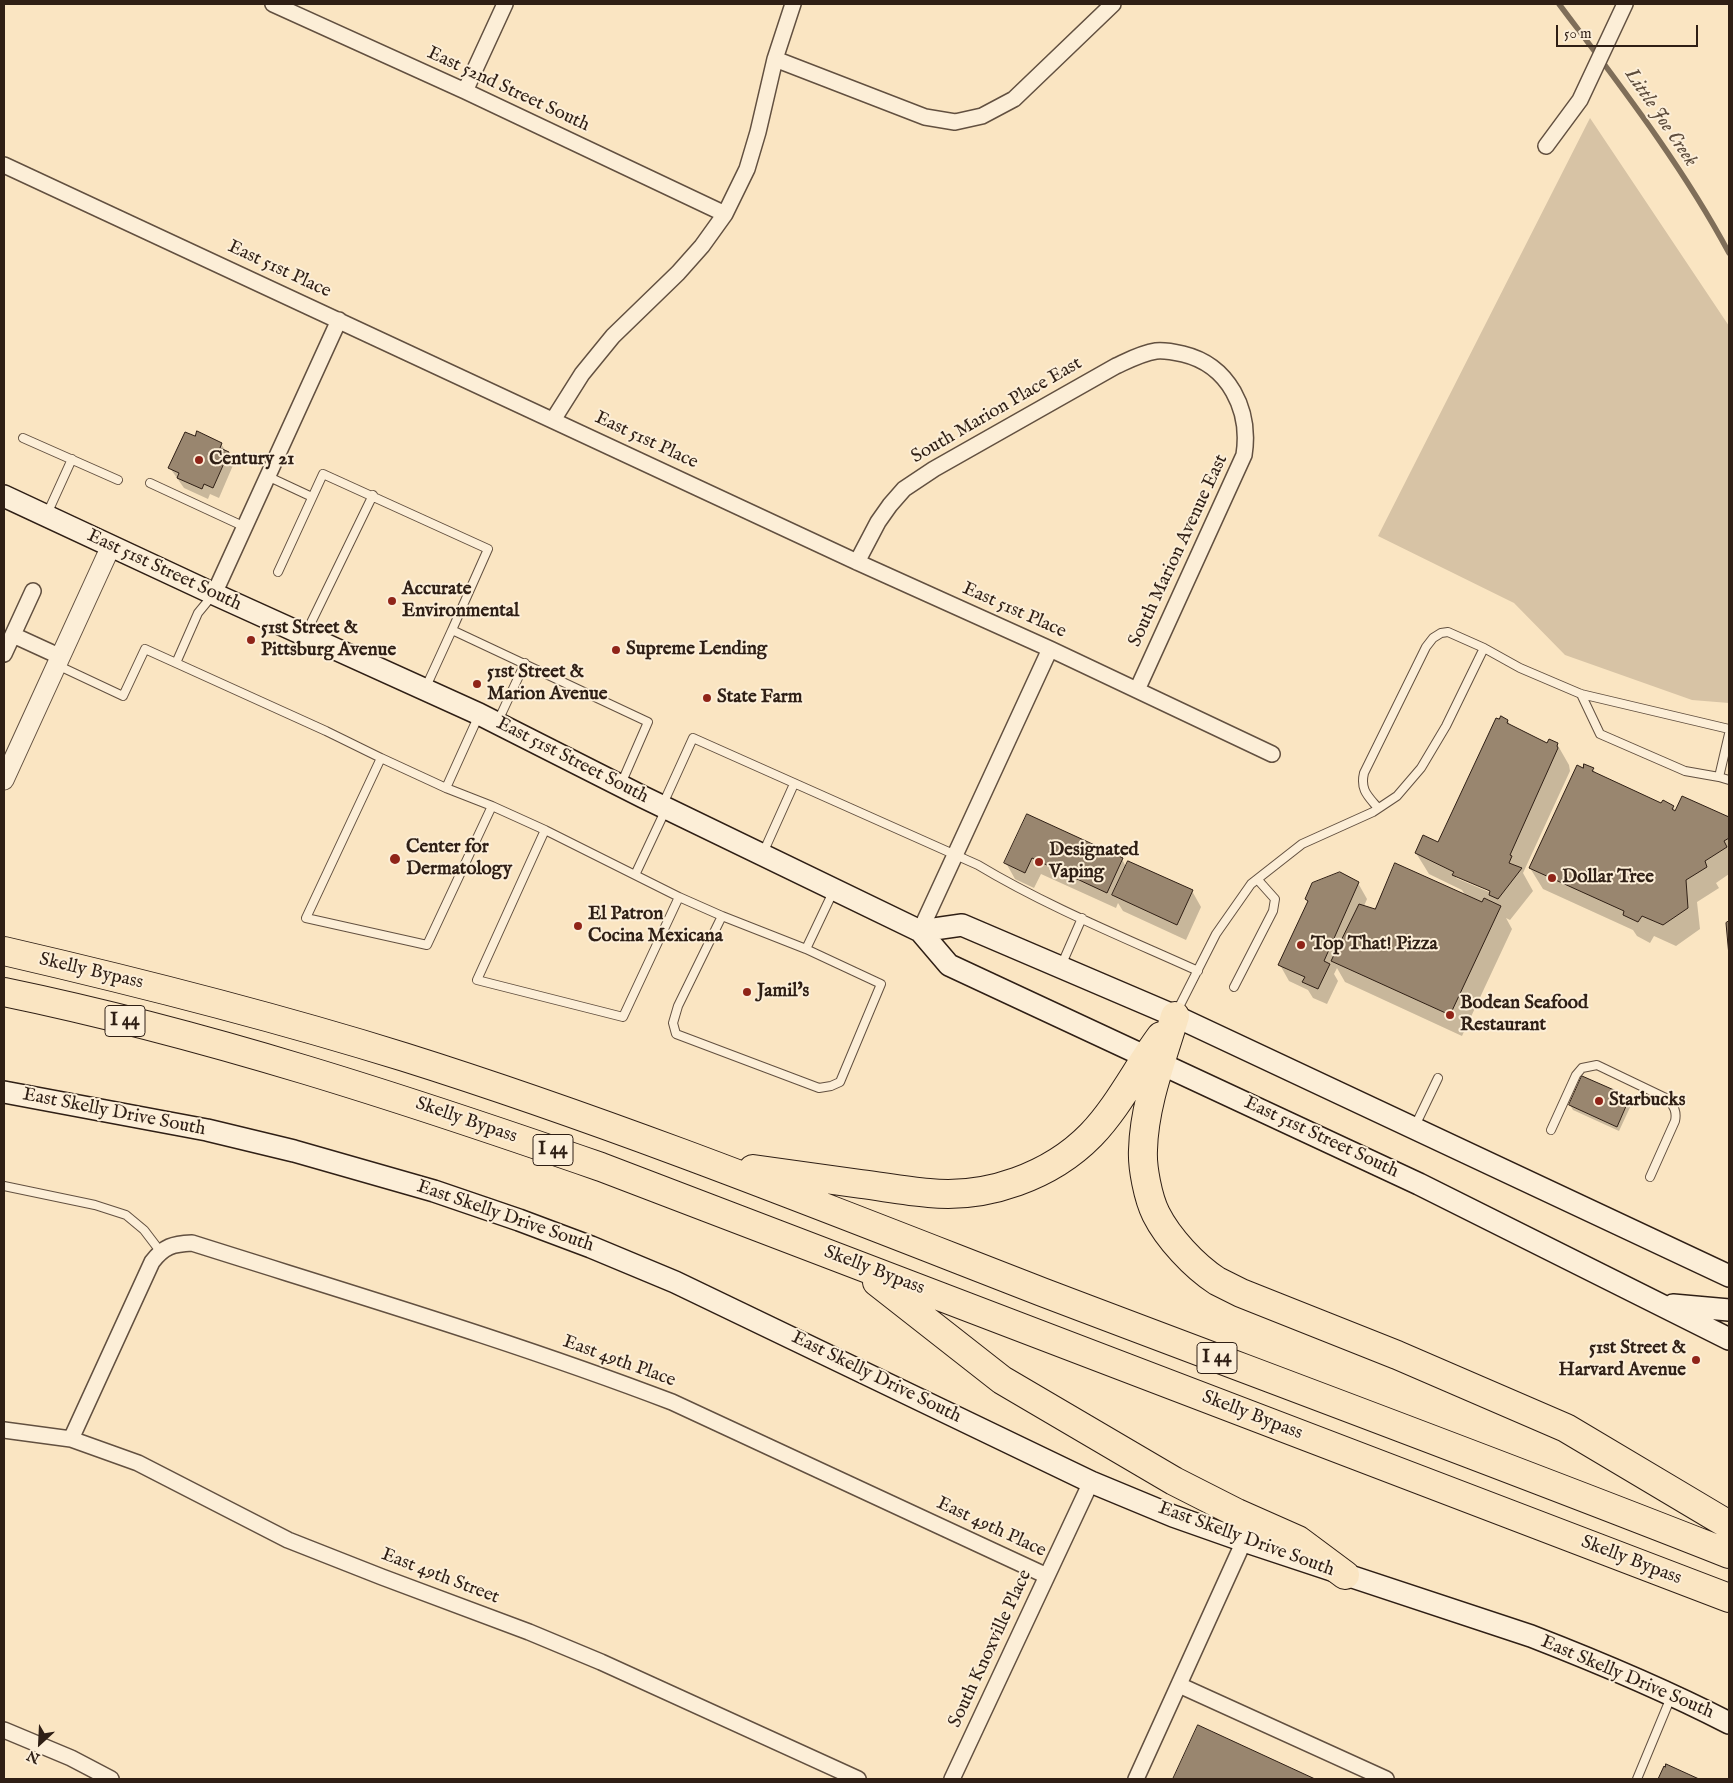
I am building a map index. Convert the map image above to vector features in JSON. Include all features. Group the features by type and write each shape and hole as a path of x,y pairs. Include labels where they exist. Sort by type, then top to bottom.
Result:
{"highway":[{"name":"Skelly Bypass","path":"4,952 122,978 227,1006 405,1057 527,1098 706,1162 1729,1554"},
{"name":"Skelly Bypass","path":"4,992 161,1030 346,1082 455,1116 601,1167 1729,1598"},
{"path":"706,1162 931,1194 968,1193 1003,1186 1041,1172 1072,1152 1085,1140 1153,1060 1175,1016"},
{"path":"1153,1060 1143,1151 1146,1180 1155,1213 1172,1239 1192,1260 1216,1280 1241,1293 1397,1355 1566,1428 1729,1525"},
{"path":"854,1264 1002,1380 1174,1481 1237,1513 1298,1540 1345,1575"}],"main road":[{"name":"East 51st Street South","path":"4,496 214,594 488,718 620,786 920,931 949,965 1419,1184 1729,1339"},
{"path":"920,931 962,926 1175,1016 1729,1276"},
{"name":"East Skelly Drive South","path":"4,1092 207,1130 294,1151 434,1191 519,1220 591,1247 675,1282 1091,1482 1173,1516 1244,1541 1574,1652 1672,1695 1729,1723"},
{"path":"1660,1304 1729,1310"}],"street":[{"name":"East 52nd Street South","path":"273,4 465,91 725,214"},
{"path":"465,91 505,4"},
{"path":"553,420 582,374 612,336 678,273 702,246 725,214 747,169 776,59 793,4"},
{"path":"776,59 925,117 955,122 982,116 1014,99 1113,4"},
{"path":"1546,146 1580,100 1625,4"},
{"name":"East 51st Place","path":"4,165 857,562 1050,649 1272,754"},
{"path":"214,594 339,320"},
{"name":"South Marion Place East","path":"857,562 878,522 890,505 904,489 934,469 1116,366 1138,356 1156,351 1194,357"},
{"name":"South Marion Avenue East","path":"1137,690 1244,455 1247,439 1246,423 1236,396 1226,381 1212,368 1194,357"},
{"path":"4,780 111,546"},
{"path":"4,654 34,591"},
{"path":"13,635 59,661"},
{"path":"920,931 1050,649"},
{"name":"East 49th Place","path":"160,1251 176,1244 192,1243 609,1378 672,1402 1047,1576"},
{"path":"71,1439 152,1262 160,1251"},
{"name":"East 49th Street","path":"4,1430 71,1439 138,1463 288,1540 529,1632 601,1662 858,1779"},
{"name":"South Knoxville Place","path":"952,1779 1091,1482"},
{"path":"1136,1779 1244,1541"},
{"path":"1179,1685 1386,1779"},
{"path":"4,1730 71,1758 112,1779"}],"lane":[{"path":"23,438 118,480"},
{"path":"46,516 72,459"},
{"path":"278,572 323,474 373,495 488,549 425,689"},
{"path":"267,476 312,497"},
{"path":"150,483 245,526"},
{"path":"305,634 373,495"},
{"path":"176,663 198,613 214,594"},
{"path":"452,630 648,722 620,786"},
{"path":"1378,808 1363,787 1364,773 1426,647 1433,638 1441,633 1448,632 1484,648 1520,668 1581,694 1729,730"},
{"path":"1175,1016 1216,934 1251,884 1302,844 1373,812 1397,796 1421,768 1446,726 1484,648"},
{"path":"59,661 123,696 145,649 326,730 446,788 545,830 679,897 806,949 881,984 840,1082 819,1088 676,1034 673,1024 678,1006 722,916"},
{"path":"446,788 488,718 525,663"},
{"path":"1581,694 1600,734 1685,771 1729,780"},
{"path":"1718,777 1729,734"},
{"path":"635,875 693,738 954,856 978,865 1001,879 1198,971"},
{"path":"381,758 306,918 427,946 492,806"},
{"path":"762,855 794,784"},
{"path":"545,830 477,980 623,1016 679,897"},
{"path":"1234,987 1273,911 1275,899 1258,880"},
{"path":"806,949 834,889"},
{"path":"1060,967 1082,918"},
{"path":"1551,1130 1576,1075 1582,1068 1597,1065 1606,1069 1668,1099 1674,1106 1675,1121 1650,1177"},
{"path":"1414,1128 1438,1078"},
{"path":"4,1186 95,1205 126,1215 144,1230 160,1251"},
{"path":"1637,1779 1672,1695"}],"shaded area":[{"path":"1590,118 1729,326 1729,703 1692,700 1565,655 1514,603 1378,536"}],"building":[{"name":"Century 21","path":"197,431 222,443 220,448 229,452 213,488 204,484 202,489 177,478 179,473 168,468 185,432 195,436"},
{"path":"1501,716 1508,720 1507,723 1547,743 1549,739 1558,743 1558,748 1510,855 1512,856 1509,863 1522,868 1498,899 1489,895 1490,891 1452,875 1454,872 1415,853 1423,835 1438,842 1496,718 1499,719"},
{"path":"1584,764 1594,768 1592,771 1661,803 1663,800 1674,806 1672,809 1675,811 1682,796 1729,817 1729,838 1724,841 1727,847 1705,861 1707,867 1686,880 1688,908 1663,925 1642,916 1638,922 1623,915 1624,911 1529,868 1577,765 1583,768"},
{"path":"1027,814 1123,858 1107,893 1032,858 1025,873 1004,863"},
{"path":"1128,861 1193,890 1177,925 1112,895"},
{"path":"1395,863 1482,902 1484,898 1501,906 1450,1015 1331,961 1359,904 1375,909"},
{"path":"1340,872 1359,882 1324,961 1330,964 1318,989 1302,982 1305,977 1278,965 1308,901 1305,899 1312,883"},
{"path":"1729,921 1729,956 1726,923"},
{"name":"Starbucks","path":"1582,1076 1630,1097 1617,1127 1569,1105"},
{"path":"1198,1725 1315,1779 1173,1779"},
{"path":"1666,1764 1699,1779 1658,1779"}],"waterway":[{"name":"Little Joe Creek","path":"1559,4 1627,95 1670,157 1711,220 1729,253"}],"place":[{"name":"Century 21","path":"199,460"},
{"name":"Accurate Environmental","path":"392,601"},
{"name":"51st Street & Pittsburg Avenue","path":"251,640"},
{"name":"Supreme Lending","path":"616,650"},
{"name":"51st Street & Marion Avenue","path":"477,684"},
{"name":"State Farm","path":"707,698"},
{"name":"Center for Dermatology","path":"395,859"},
{"name":"Designated Vaping","path":"1039,862"},
{"name":"Dollar Tree","path":"1552,878"},
{"name":"El Patron Cocina Mexicana","path":"578,926"},
{"name":"Top That! Pizza","path":"1301,945"},
{"name":"Jamil's","path":"747,992"},
{"name":"Bodean Seafood Restaurant","path":"1450,1015"},
{"name":"Starbucks","path":"1599,1101"},
{"name":"51st Street & Harvard Avenue","path":"1696,1360"}]}
